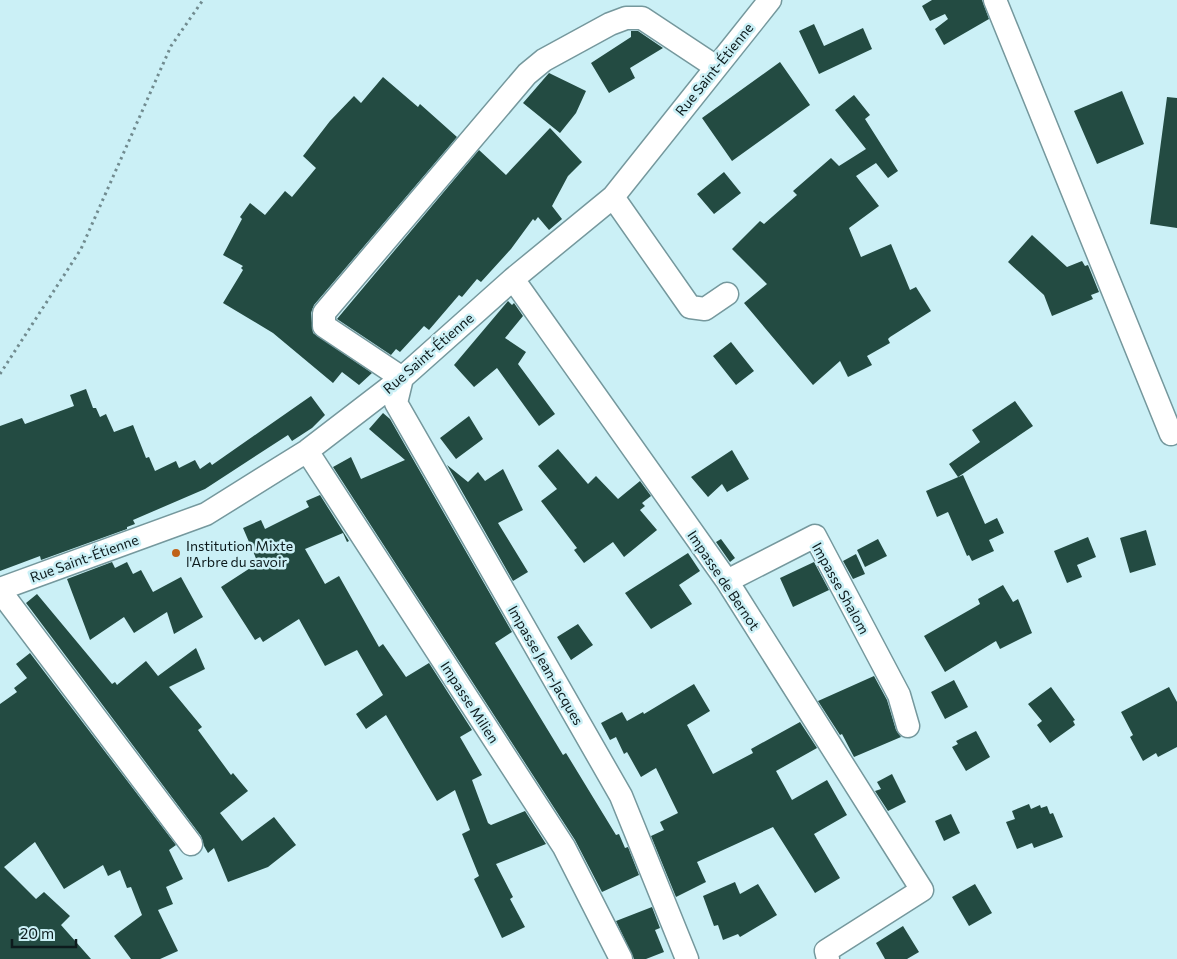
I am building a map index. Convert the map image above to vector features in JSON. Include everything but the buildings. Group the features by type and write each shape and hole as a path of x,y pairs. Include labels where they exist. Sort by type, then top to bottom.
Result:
{"street":[{"name":"Rue Saint-Étienne","path":"0,590 206,514 307,451 402,378 513,279 613,197 770,0"},
{"path":"995,0 1171,434"},
{"path":"402,378 324,326 324,313 527,74 544,60 610,24 626,18 642,18 716,67"},
{"path":"613,197 690,307 705,309 727,294"},
{"name":"Impasse de Bernot","path":"513,279 727,581 922,890 826,950 828,959"},
{"name":"Impasse Jean-Jacques","path":"402,378 396,403 620,796 687,959"},
{"name":"Impasse Milien","path":"307,451 564,847 622,959"},
{"name":"Impasse Shalom","path":"727,581 815,536 899,695 908,726"},
{"path":"0,590 191,844"}],"path":[{"path":"0,374 81,249 171,46 203,0"}],"place":[{"name":"Institution Mixte l'Arbre du savoir","path":"176,553"}]}
